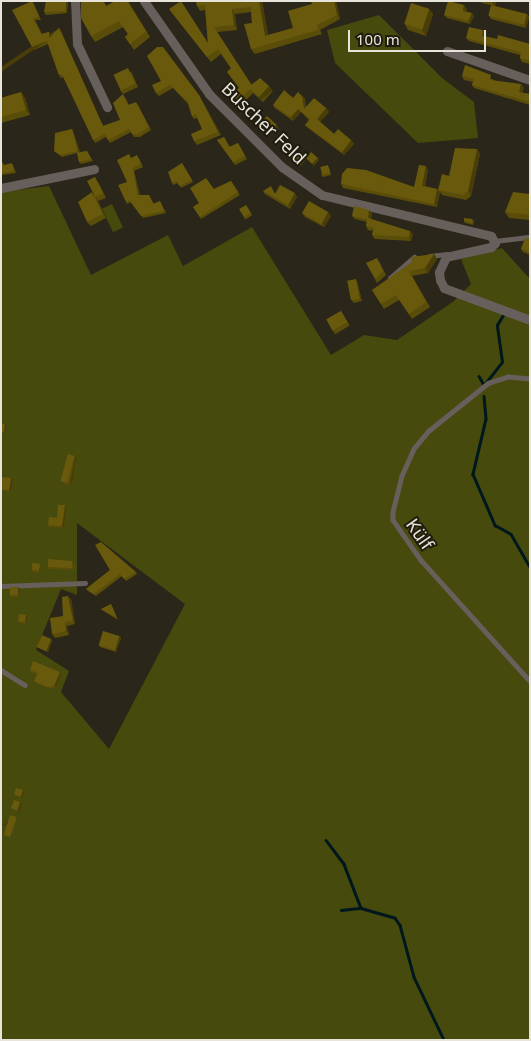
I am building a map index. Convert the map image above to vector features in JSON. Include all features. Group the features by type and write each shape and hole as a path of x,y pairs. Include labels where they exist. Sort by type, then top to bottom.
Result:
{"street":[{"path":"75,1 77,44 107,107"},
{"name":"Buscher Feld","path":"144,1 209,94 271,158 314,189 336,201 488,235 495,241"},
{"path":"448,51 530,80"},
{"path":"1,188 94,169"},
{"path":"495,241 491,247 451,254 439,272 444,288 530,320"}],"lane":[{"path":"495,241 530,237"},
{"path":"385,281 414,257 451,254"},
{"name":"Külf","path":"530,379 508,377 489,383 429,431 414,449 402,476 393,512 393,520 421,560 530,681"},
{"path":"1,586 85,584"},
{"path":"1,670 25,685"}],"shaded area":[{"path":"379,15 442,78 474,102 478,138 418,143 335,63 327,30"},
{"path":"49,186 91,275 168,235 183,266 252,227 331,355 364,335 397,340 454,301 471,284 461,259 502,248 530,279 530,1040 1,1040 1,192","holes":["77,523 185,604 109,749 61,692 69,671 36,650 61,589 77,595"]},
{"path":"112,204 123,228 113,232 102,209"}],"building":[{"path":"32,1 39,17 33,18 41,34 49,32 49,38 59,28 103,126 120,120 113,103 123,94 128,105 136,102 149,127 138,134 132,134 129,129 108,140 105,134 93,140 62,74 59,75 47,41 32,47 12,10"},
{"path":"46,1 66,1 66,11 44,12"},
{"path":"81,1 103,1 106,6 115,1 127,1 146,31 130,44 125,37 128,34 119,21 91,36 81,18"},
{"path":"181,1 208,43 205,5 197,6 196,1 259,1 265,36 293,28 288,11 312,4 311,1 334,1 337,15 317,25 318,30 251,49 244,24 252,23 251,7 232,9 234,25 214,27 251,85 260,78 269,86 259,97 250,89 238,100 232,95 239,88 227,72 231,68 218,49 207,57 169,9"},
{"path":"448,1 464,5 463,11 472,13 468,21 444,15"},
{"path":"411,3 429,9 422,30 404,24"},
{"path":"491,5 527,14 524,25 488,16"},
{"path":"469,27 483,30 482,36 497,39 498,35 530,44 530,61 520,58 521,52 466,38"},
{"path":"157,47 163,47 199,95 218,132 194,141 191,134 202,129 196,114 192,116 188,102 170,85 156,93 152,85 161,81 147,56"},
{"path":"465,65 491,75 490,80 521,84 519,92 530,94 530,102 472,85 474,79 462,76"},
{"path":"128,68 135,83 121,90 113,75"},
{"path":"284,90 293,98 298,92 302,96 304,109 314,98 326,108 317,119 334,134 338,129 351,140 342,152 305,125 310,119 298,109 291,117 273,105"},
{"path":"21,92 26,110 1,117 1,98"},
{"path":"267,116 277,125 272,130 262,121"},
{"path":"72,129 78,151 60,155 54,151 55,133"},
{"path":"224,137 229,147 238,143 245,156 233,162 217,140"},
{"path":"455,148 477,149 468,191 463,195 438,190 442,174 449,176"},
{"path":"87,151 91,159 79,162 77,153"},
{"path":"298,151 305,157 299,164 293,158"},
{"path":"311,152 318,158 312,164 306,158"},
{"path":"129,154 131,158 137,155 141,164 133,168 138,195 149,195 153,204 160,201 164,211 141,216 129,200 126,202 118,185 127,182 117,160"},
{"path":"1,161 4,165 12,163 14,171 1,173"},
{"path":"182,163 192,180 179,186 177,181 172,183 168,172"},
{"path":"328,165 330,173 322,175 320,167"},
{"path":"419,165 426,166 422,186 437,189 434,204 341,184 342,174 347,168 366,170 414,187"},
{"path":"95,177 103,193 95,197 87,181"},
{"path":"206,178 214,189 231,181 238,192 200,217 193,207 199,203 190,188"},
{"path":"280,185 295,193 288,205 263,191 271,186 275,194"},
{"path":"92,192 103,214 87,222 78,202"},
{"path":"513,192 530,194 530,215 505,212"},
{"path":"309,201 328,212 321,224 302,213"},
{"path":"246,205 251,213 244,217 239,209"},
{"path":"354,206 369,210 368,218 410,231 409,237 372,235 374,228 366,226 367,219 352,216"},
{"path":"464,218 472,219 472,223 464,221"},
{"path":"525,238 530,239 530,252 521,249"},
{"path":"434,254 425,268 409,271 426,302 409,314 396,295 381,304 372,290 412,262 411,257"},
{"path":"377,258 383,271 375,279 366,263"},
{"path":"356,279 360,299 351,300 347,281"},
{"path":"341,311 347,322 332,331 326,319"},
{"path":"1,424 5,424 4,432 1,432"},
{"path":"68,454 75,456 67,483 60,481"},
{"path":"1,477 11,478 9,490 1,489"},
{"path":"58,505 65,505 62,526 48,525 49,517 57,518"},
{"path":"101,542 136,572 124,579 120,574 94,594 86,589 110,570 95,545"},
{"path":"48,559 72,561 72,568 48,567"},
{"path":"32,563 40,564 39,571 32,570"},
{"path":"10,587 18,587 18,595 10,595"},
{"path":"68,596 73,621 65,622 66,631 52,634 50,618 63,616 62,597"},
{"path":"111,604 117,618 101,609"},
{"path":"19,614 26,615 25,622 18,621"},
{"path":"103,631 119,636 115,650 99,645"},
{"path":"42,635 51,639 46,651 37,647"},
{"path":"33,661 60,672 54,686 47,687 34,681 38,673 30,670"},
{"path":"16,788 23,790 21,797 14,795"},
{"path":"14,800 20,802 17,811 11,808"},
{"path":"10,815 17,817 10,837 4,835"}],"waterway":[{"path":"479,376 484,385 502,362 497,325 503,315"},
{"path":"484,396 486,419 473,474 495,525 511,534 530,567"},
{"path":"326,840 344,864 361,908 395,918 400,925 414,977 444,1040"},
{"path":"341,910 361,908"}]}
